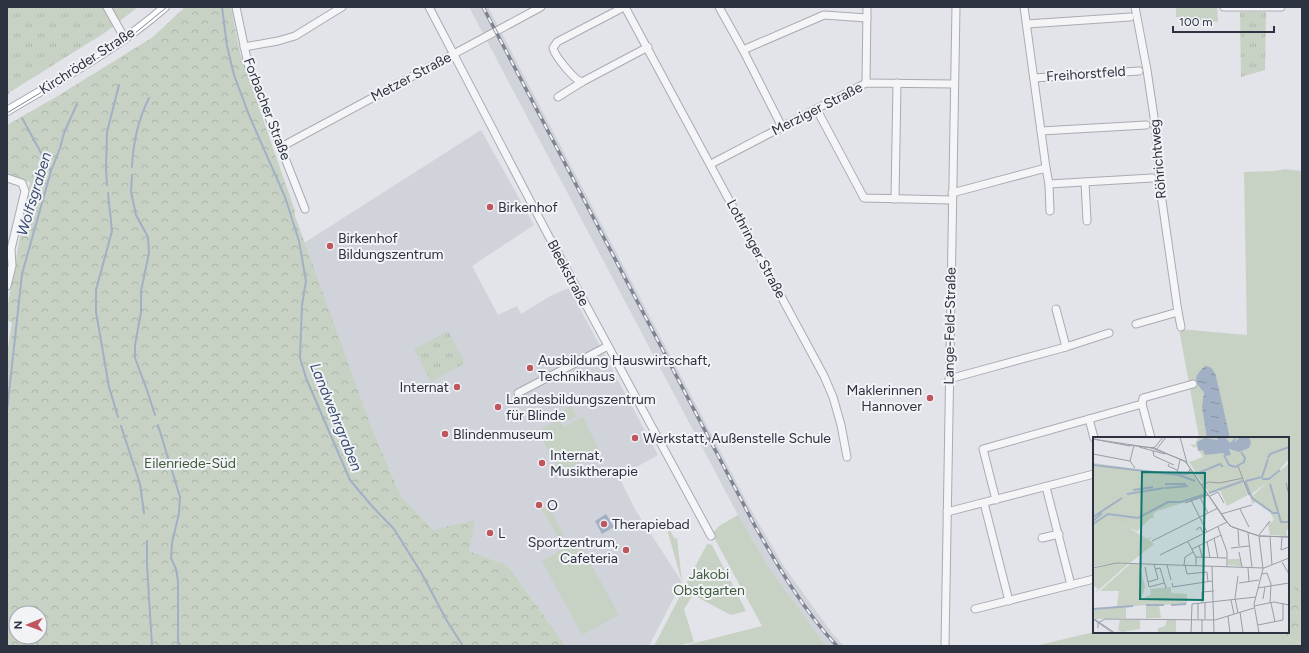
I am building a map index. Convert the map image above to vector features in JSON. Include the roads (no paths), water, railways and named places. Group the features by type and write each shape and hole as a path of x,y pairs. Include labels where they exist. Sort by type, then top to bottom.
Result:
{"main road":[{"name":"Kirchröder Straße","path":"7,111 125,39 165,7"}],"street":[{"path":"107,7 125,39"},
{"name":"Forbacher Straße","path":"236,7 248,64 305,209"},
{"path":"244,47 278,41 295,36 342,7"},
{"name":"Bleekstraße","path":"429,7 530,202 711,536"},
{"name":"Metzer Straße","path":"281,147 541,7"},
{"name":"Lothringer Straße","path":"582,82 578,81 569,71 554,52 553,48 558,42 624,7 648,47 824,376 841,425 846,457"},
{"path":"719,7 782,126"},
{"path":"866,83 868,7"},
{"name":"Lange-Feld-Straße","path":"945,646 956,7"},
{"name":"Freihorstfeld","path":"1024,7 1049,184 1050,211"},
{"name":"Röhrichtweg","path":"1135,7 1147,70 1155,124 1161,194 1181,327"},
{"path":"1224,7 1281,7"},
{"path":"743,50 824,15 867,18"},
{"path":"1027,24 1130,17"},
{"path":"558,97 582,82 648,47"},
{"name":"Freihorstfeld","path":"1034,78 1139,71"},
{"name":"Merziger Straße","path":"711,164 782,126 817,110 866,83 954,84"},
{"path":"895,199 897,83"},
{"path":"817,110 864,198 895,199 952,196 1046,168"},
{"path":"1041,131 1146,125"},
{"path":"7,178 22,183 25,191 12,249 12,266 7,286"},
{"path":"1049,184 1152,178"},
{"path":"1085,182 1087,222"},
{"path":"1056,309 1066,347"},
{"path":"1136,324 1178,312"},
{"path":"949,379 1066,347 1110,333"},
{"path":"518,393 608,346"},
{"path":"1151,437 1142,404 1143,398 1193,384"},
{"path":"996,500 983,449 1142,404"},
{"path":"1089,419 1094,437"},
{"path":"947,512 1093,474"},
{"path":"1046,487 1071,585"},
{"path":"984,503 1009,601"},
{"path":"1042,538 1059,534"},
{"path":"975,609 1093,579"}],"water":[{"path":"1205,366 1212,369 1216,376 1230,437 1207,437 1202,407 1204,392 1198,385 1196,379 1198,373"},
{"name":"Therapiebad","path":"606,514 614,527 602,534 595,521"}],"waterway":[{"name":"Landwehrgraben","path":"222,7 227,46 234,75 249,115 285,197 299,241 306,281 302,305 300,358 306,378 350,480 394,529 422,574 447,621 463,646"},
{"path":"107,185 107,132 119,85"},
{"path":"132,167 137,132 149,98"},
{"name":"Wolfsgraben","path":"7,411 22,274 51,171 64,133 77,104"},
{"path":"22,118 51,171"},
{"path":"132,175 131,192 136,215 148,237 149,253 141,291 141,312 135,345 135,358 155,415"},
{"path":"108,193 112,231 96,290 96,312 109,387 118,417"},
{"path":"158,425 180,497 179,513 172,543 171,558 176,569 178,581 178,642 181,646"},
{"path":"121,426 140,484 144,513"},
{"path":"147,541 152,646"}],"tram line":[{"path":"7,113 123,43 167,7"}],"railway":[{"path":"483,7 755,526 803,604 837,646"}],"place":[{"name":"Birkenhof","path":"490,207"},
{"name":"Birkenhof Bildungszentrum","path":"330,246"},
{"name":"Ausbildung Hauswirtschaft, Technikhaus","path":"530,368"},
{"name":"Internat","path":"457,387"},
{"name":"Maklerinnen Hannover","path":"930,398"},
{"name":"Landesbildungszentrum für Blinde","path":"498,407"},
{"name":"Blindenmuseum","path":"445,434"},
{"name":"Werkstatt, Außenstelle Schule","path":"635,438"},
{"name":"Internat, Musiktherapie","path":"542,463"},
{"name":"O","path":"539,505"},
{"name":"Therapiebad","path":"604,524"},
{"name":"L","path":"490,533"},
{"name":"Sportzentrum, Cafeteria","path":"626,550"}],"park label":[{"name":"Eilenriede-Süd","path":"190,463"},
{"name":"Jakobi Obstgarten","path":"709,582"}]}
